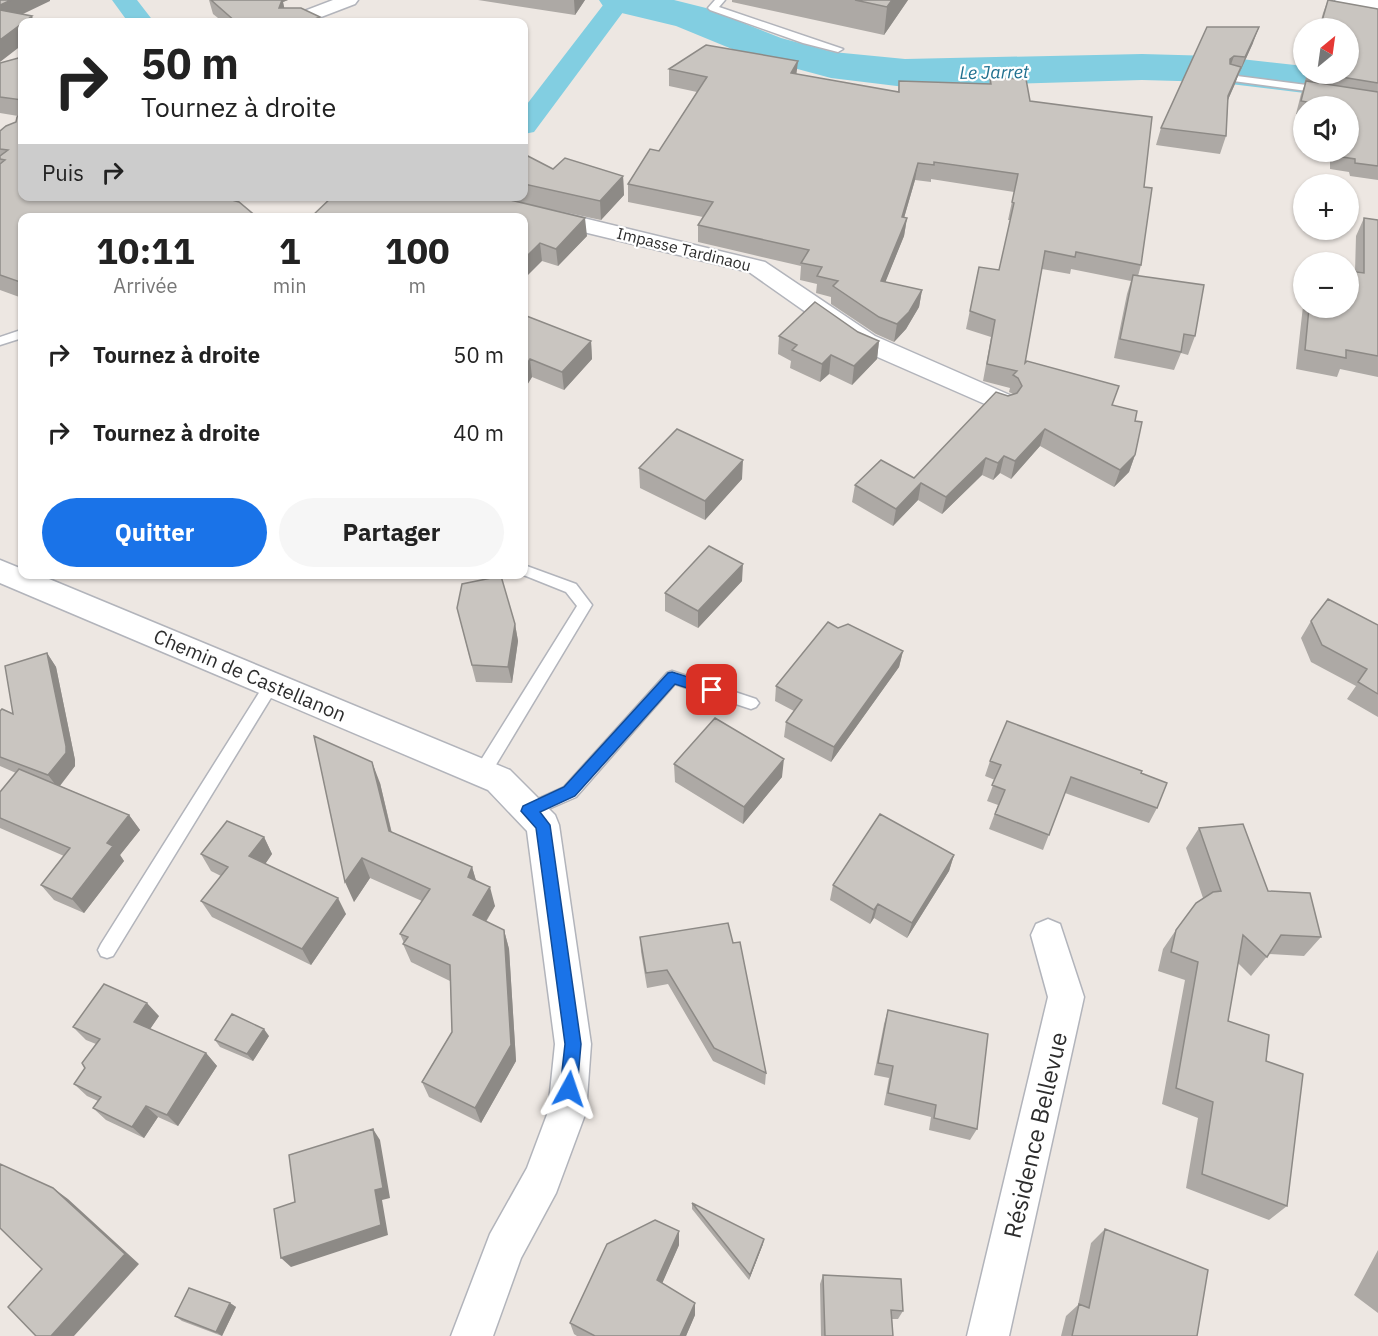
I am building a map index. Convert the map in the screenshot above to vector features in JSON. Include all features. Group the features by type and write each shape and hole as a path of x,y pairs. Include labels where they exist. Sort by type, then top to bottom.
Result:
{"main road":[{"path":"1345,0 1378,6"}],"street":[{"path":"304,0 319,12"},
{"path":"303,18 349,0"},
{"name":"Impasse Tardinaou","path":"524,211 757,267 866,342 1003,402"},
{"name":"Chemin de Castellanon","path":"26,579 491,776"},
{"path":"472,1336 504,1248 542,1179 567,1112 573,1044 543,825 491,776"},
{"name":"Résidence Bellevue","path":"988,1336 1066,997 1048,935"}],"lane":[{"path":"720,0 713,8 806,41 838,49"},
{"path":"1229,78 1338,92"},
{"path":"0,341 18,335"},
{"path":"491,776 585,605 571,588 528,572"},
{"path":"528,811 570,792 672,677 751,703"},
{"path":"107,950 272,684"}],"building":[{"path":"0,0 11,0 0,5"},
{"path":"211,0 282,0 279,8 301,8 320,17 317,18 231,18"},
{"path":"855,0 892,0 887,7"},
{"path":"1328,0 1378,9 1378,83 1359,80 1359,18 1323,18"},
{"path":"0,10 32,16 18,18 18,26 0,40"},
{"path":"1207,27 1259,27 1245,57 1234,56 1230,59 1230,64 1241,67 1228,96 1226,136 1161,128"},
{"path":"706,45 798,61 791,73 899,92 899,81 991,84 990,78 1026,79 1030,101 1152,117 1144,187 1152,188 1141,265 1076,252 1075,257 1045,251 1025,363 1027,361 1119,386 1112,405 1137,411 1135,421 1142,422 1135,455 1120,470 1045,429 1015,461 1004,456 998,463 986,458 946,497 921,483 896,509 855,485 881,460 914,478 996,392 1008,396 1017,393 1022,386 1018,378 1013,375 1017,371 987,364 995,320 970,311 979,267 999,270 1018,174 934,162 934,165 918,163 902,217 907,218 881,281 922,290 909,312 897,324 879,317 833,286 838,281 817,276 822,267 801,263 809,250 698,225 713,202 628,184 650,149 659,151 707,77 669,69"},
{"path":"18,58 18,99 0,97 0,63"},
{"path":"1305,84 1326,84 1378,92 1378,166 1355,163 1359,162 1359,96 1302,96"},
{"path":"17,117 18,201 236,201 252,213 18,213 18,281 0,275 0,164 5,160 0,159 0,156 8,150 0,149 0,131 16,122"},
{"path":"528,156 553,169 565,158 623,176 600,201 528,185"},
{"path":"328,201 515,201 585,218 556,249 540,243 528,255 528,213 315,213"},
{"path":"1364,218 1378,220 1378,356 1346,350 1346,358 1305,350 1308,318 1359,318 1359,272 1364,273"},
{"path":"1133,275 1204,285 1195,336 1184,334 1181,352 1120,339"},
{"path":"815,302 858,332 879,341 854,366 831,355 822,364 792,350 797,345 779,336"},
{"path":"528,317 591,341 562,372 530,359 528,362"},
{"path":"677,429 743,460 705,501 639,468"},
{"path":"709,546 743,564 698,611 665,593"},
{"path":"486,579 502,579 515,624 508,667 472,665 457,608 462,584"},
{"path":"1328,599 1378,625 1378,694 1358,682 1367,669 1322,645 1311,621"},
{"path":"828,622 838,628 848,624 903,651 834,747 786,722 802,700 776,686"},
{"path":"47,653 66,746 66,753 48,775 0,757 0,711 2,709 13,714 5,666"},
{"path":"715,718 784,759 744,807 674,764"},
{"path":"1007,721 1142,771 1141,773 1167,783 1157,808 1071,777 1049,835 995,814 1005,790 992,785 1001,765 990,761"},
{"path":"314,736 372,762 389,831 472,867 468,877 490,887 473,915 504,930 511,1045 475,1108 422,1082 452,1032 450,965 403,944 408,937 400,934 430,889 362,858 345,882"},
{"path":"19,769 129,815 107,843 113,846 72,899 41,885 70,848 0,818 0,792"},
{"path":"880,814 954,855 912,923 878,904 874,910 833,885"},
{"path":"227,821 264,837 249,856 338,898 302,949 201,901 228,867 201,854"},
{"path":"1243,824 1268,891 1310,893 1321,937 1281,935 1267,957 1243,935 1228,1021 1269,1035 1266,1061 1303,1074 1287,1206 1202,1174 1213,1102 1176,1088 1198,962 1171,952 1176,930 1196,903 1213,892 1221,891 1199,828"},
{"path":"728,923 733,943 740,942 766,1073 714,1048 667,970 646,973 640,937"},
{"path":"104,984 147,1003 134,1022 206,1053 167,1115 146,1106 132,1127 93,1108 101,1097 74,1084 85,1068 82,1063 100,1039 73,1027"},
{"path":"888,1010 988,1034 977,1129 934,1118 936,1105 888,1093 893,1066 878,1063"},
{"path":"232,1014 264,1029 247,1054 215,1040"},
{"path":"373,1129 383,1188 375,1190 381,1225 281,1258 274,1209 295,1202 289,1155"},
{"path":"0,1164 53,1188 125,1254 51,1336 36,1336 8,1307 42,1269 0,1228"},
{"path":"692,1203 764,1239 750,1275"},
{"path":"655,1220 679,1231 657,1280 695,1303 680,1336 595,1336 570,1323 607,1244"},
{"path":"1105,1229 1208,1270 1197,1336 1072,1336 1079,1304 1089,1308"},
{"path":"823,1275 901,1279 903,1311 891,1310 893,1336 825,1336"},
{"path":"189,1288 230,1303 216,1332 175,1316"}],"waterway":[{"path":"124,0 138,18"},
{"path":"528,121 620,0"},
{"name":"Le Jarret","path":"620,0 691,17 765,47 831,65 905,73 1142,67 1214,69 1378,88"}],"route":[{"path":"569,1089 573,1044 543,825 528,811 570,792 672,677 712,690"}]}
